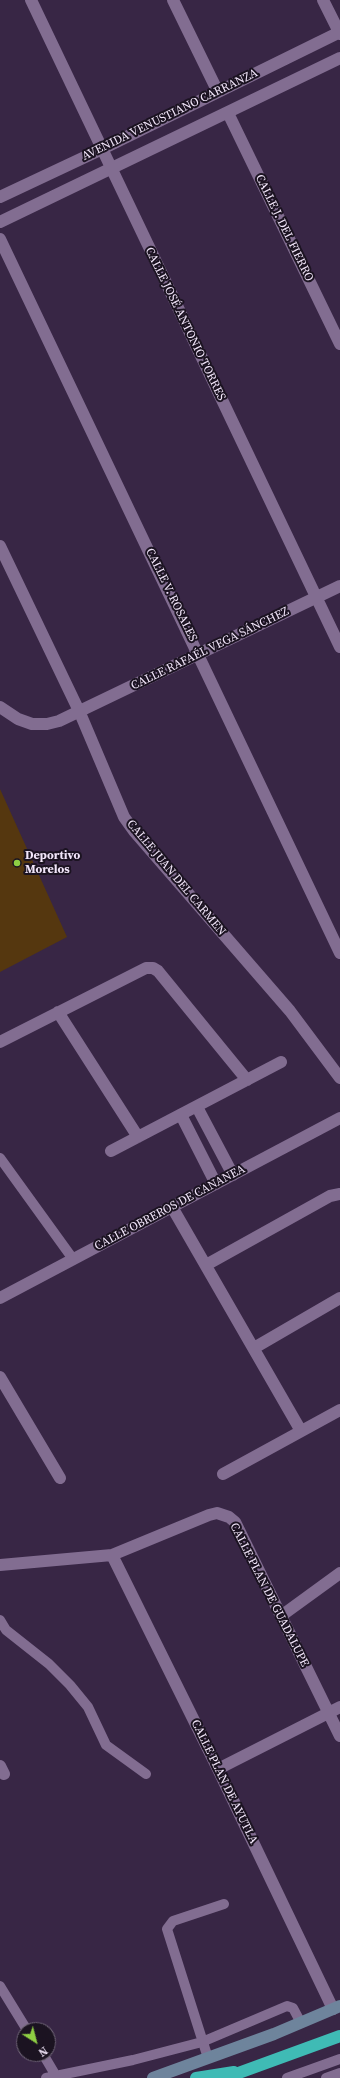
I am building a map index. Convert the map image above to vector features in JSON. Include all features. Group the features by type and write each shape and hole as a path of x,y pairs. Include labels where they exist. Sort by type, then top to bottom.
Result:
{"highway":[{"path":"225,2078 340,2036"},
{"path":"196,2078 253,2069"}],"street":[{"name":"CALLE JOSÉ ANTONIO TORRES","path":"31,0 340,647"},
{"path":"173,0 218,92"},
{"path":"323,0 340,33"},
{"name":"AVENIDA VENUSTIANO CARRANZA","path":"0,197 340,33"},
{"name":"AVENIDA VENUSTIANO CARRANZA","path":"0,222 340,58"},
{"name":"CALLE J. DEL FIERRO","path":"228,113 340,344"},
{"name":"CALLE V. ROSALES","path":"0,239 199,654 340,953"},
{"name":"CALLE JUAN DEL CARMEN","path":"0,546 80,712 124,817 130,826 290,1011 340,1078"},
{"name":"CALLE RAFAÉL VEGA SÁNCHEZ","path":"0,707 18,719 32,724 47,724 80,712 340,586"},
{"path":"0,1042 146,968 153,968 158,972 248,1080"},
{"path":"58,1012 138,1137"},
{"path":"111,1151 281,1062"},
{"path":"197,1107 233,1175"},
{"path":"181,1115 216,1184"},
{"name":"CALLE OBREROS DE CANANEA","path":"0,1298 340,1118"},
{"path":"206,1265 330,1196 340,1194"},
{"path":"172,1207 302,1431"},
{"path":"254,1348 340,1298"},
{"path":"0,1377 60,1478"},
{"path":"223,1474 340,1410"},
{"name":"CALLE PLAN DE GUADALUPE","path":"0,1565 112,1555 209,1515 223,1514 235,1522 340,1736"},
{"name":"CALLE PLAN DE AYUTLA","path":"112,1555 337,2008"},
{"path":"281,1616 340,1573"},
{"path":"218,1769 340,1707"},
{"path":"153,2078 301,2023 337,2008"}],"lane":[{"path":"0,1158 73,1259"},
{"path":"0,1620 6,1630 49,1664 70,1685 88,1707 106,1745 146,1774"},
{"path":"208,2058 167,1929 173,1921 224,1904"},
{"path":"0,1986 23,2022"},
{"path":"46,2078 133,2060 202,2042 287,2006 293,2008 301,2023"},
{"path":"287,2078 340,2059"},
{"path":"48,2062 56,2076"},
{"path":"326,2078 340,2073"}],"shaded area":[{"name":"Deportivo Morelos","path":"0,789 67,937 0,972"}],"place":[{"name":"Deportivo Morelos","path":"17,863"}]}
